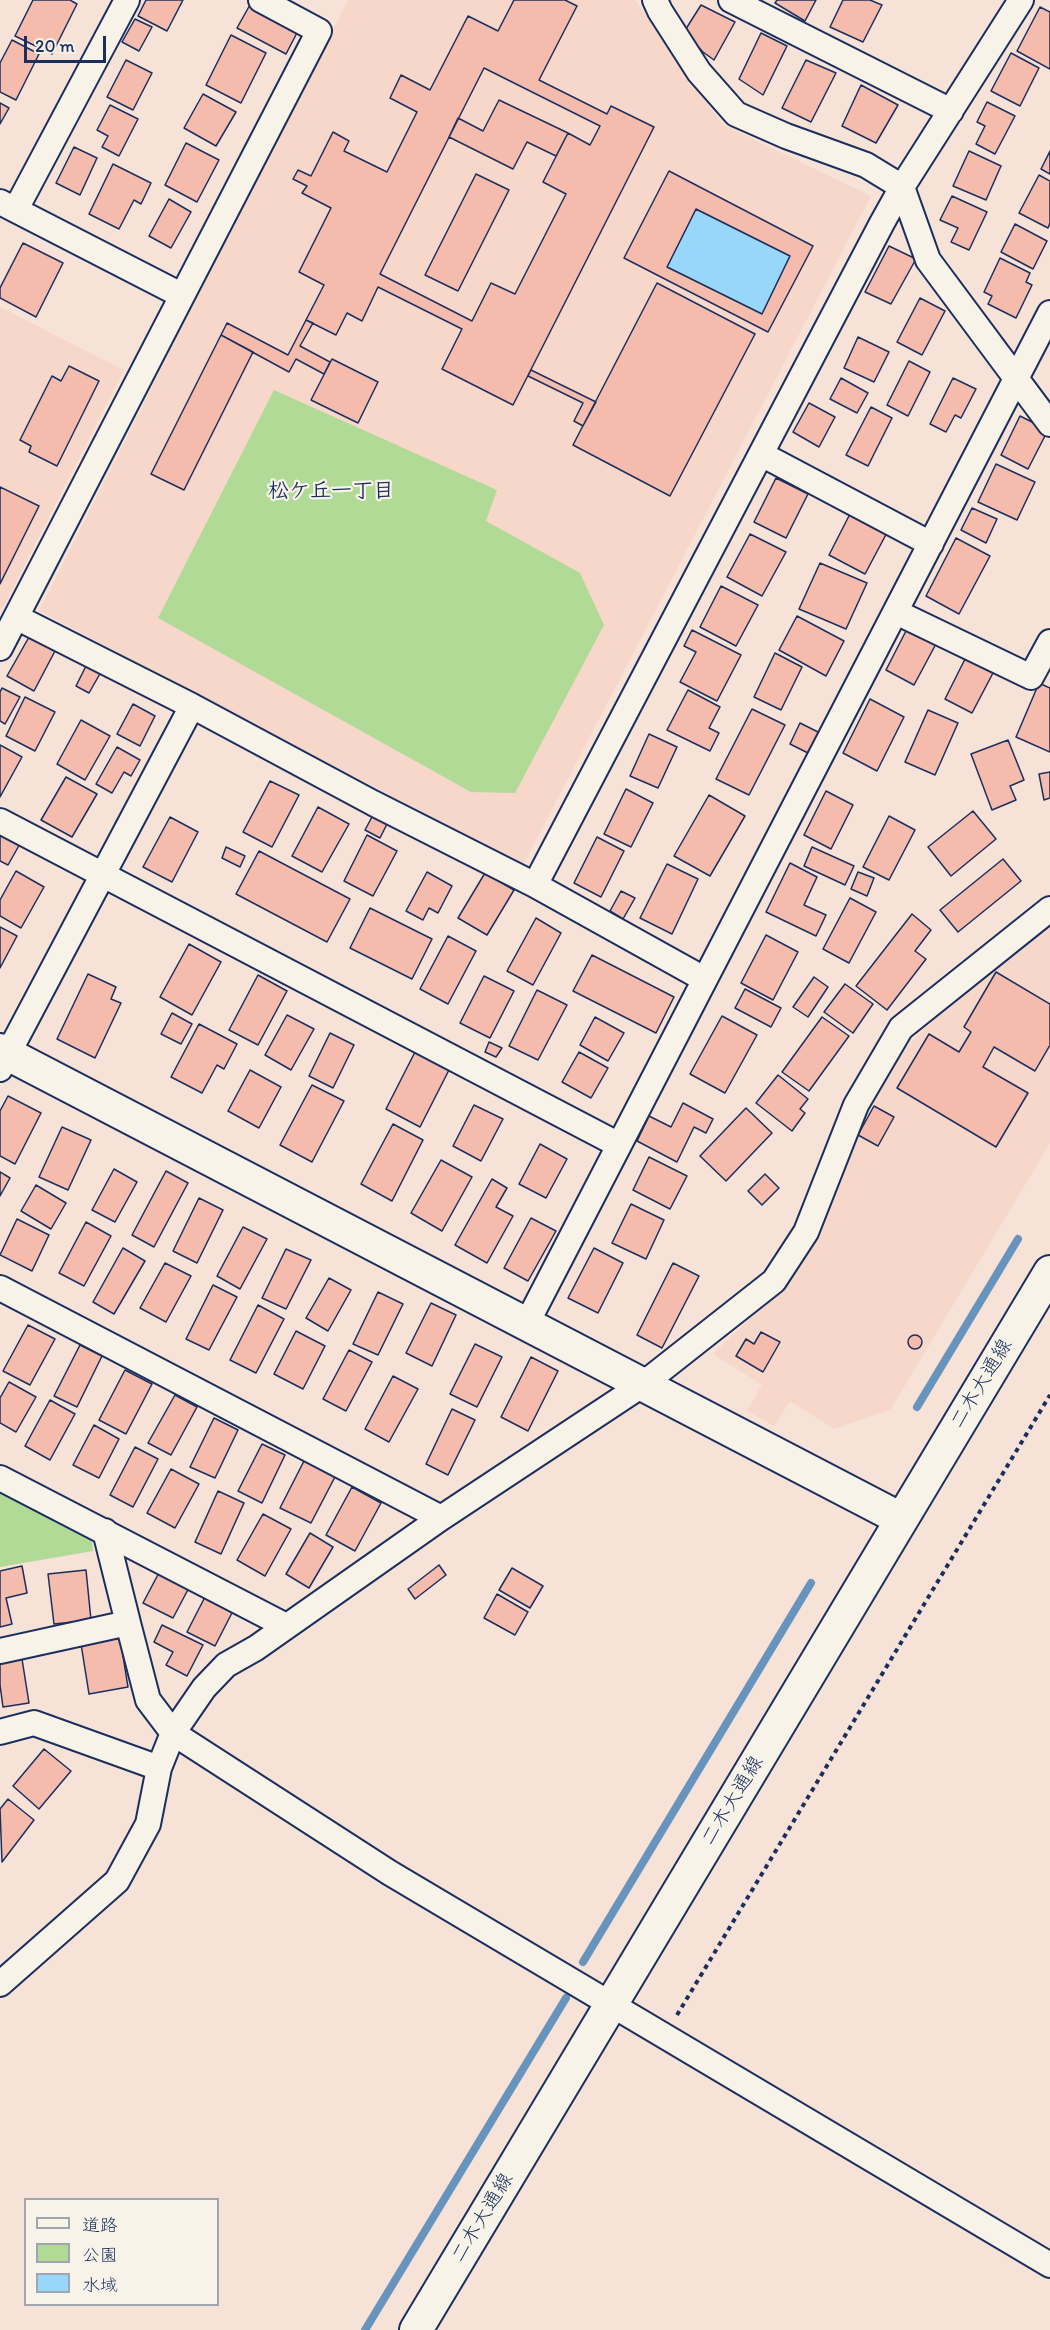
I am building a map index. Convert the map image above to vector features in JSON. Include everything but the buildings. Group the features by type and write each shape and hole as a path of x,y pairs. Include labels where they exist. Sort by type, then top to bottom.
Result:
{"street":[{"path":"127,0 8,206 181,295"},
{"path":"0,648 319,31 261,0"},
{"path":"655,0 699,72 736,114 786,136 866,165 902,187 928,260 1050,424"},
{"path":"731,0 951,111"},
{"path":"536,885 902,187 1021,0"},
{"path":"526,1323 1050,313"},
{"path":"761,454 931,543"},
{"path":"896,612 1031,677 1050,642"},
{"path":"16,617 192,705 373,803 536,885 704,979"},
{"path":"192,705 103,875 2,1058 526,1323 901,1519"},
{"path":"0,821 619,1145"},
{"path":"0,1984 117,1881 148,1824 159,1768 173,1733 204,1688 226,1665 441,1518 642,1385 774,1281 806,1232 856,1105 901,1028 1050,909"},
{"name":"二木大通線","path":"416,2330 1050,1272"},
{"path":"0,1288 441,1518"},
{"path":"0,1478 286,1626"},
{"path":"105,1531 148,1700 173,1733 390,1873 1050,2265"},
{"path":"0,1651 128,1623"},
{"path":"0,1732 34,1723 159,1768"}],"path":[{"path":"665,2036 1050,1395"}],"shaded area":[{"path":"348,0 635,0 722,124 871,196 523,865 39,611"},
{"path":"0,307 124,370 2,609 0,607"},
{"path":"1050,921 1050,1143 891,1409 834,1429 790,1401 774,1426 747,1411 762,1385 713,1354 775,1294 816,1239 861,1117 902,1053 940,1011"}],"green space":[{"path":"274,390 497,490 486,521 580,573 604,625 515,793 471,792 158,618"},
{"path":"0,1484 91,1531 93,1551 0,1567"}],"water":[{"path":"696,209 790,256 762,314 667,267"}],"waterway":[{"path":"917,1407 1018,1239"},
{"path":"583,1962 811,1583"},
{"path":"365,2330 566,1998"}],"district":[{"name":"松ケ丘一丁目","path":"331,492"}]}
